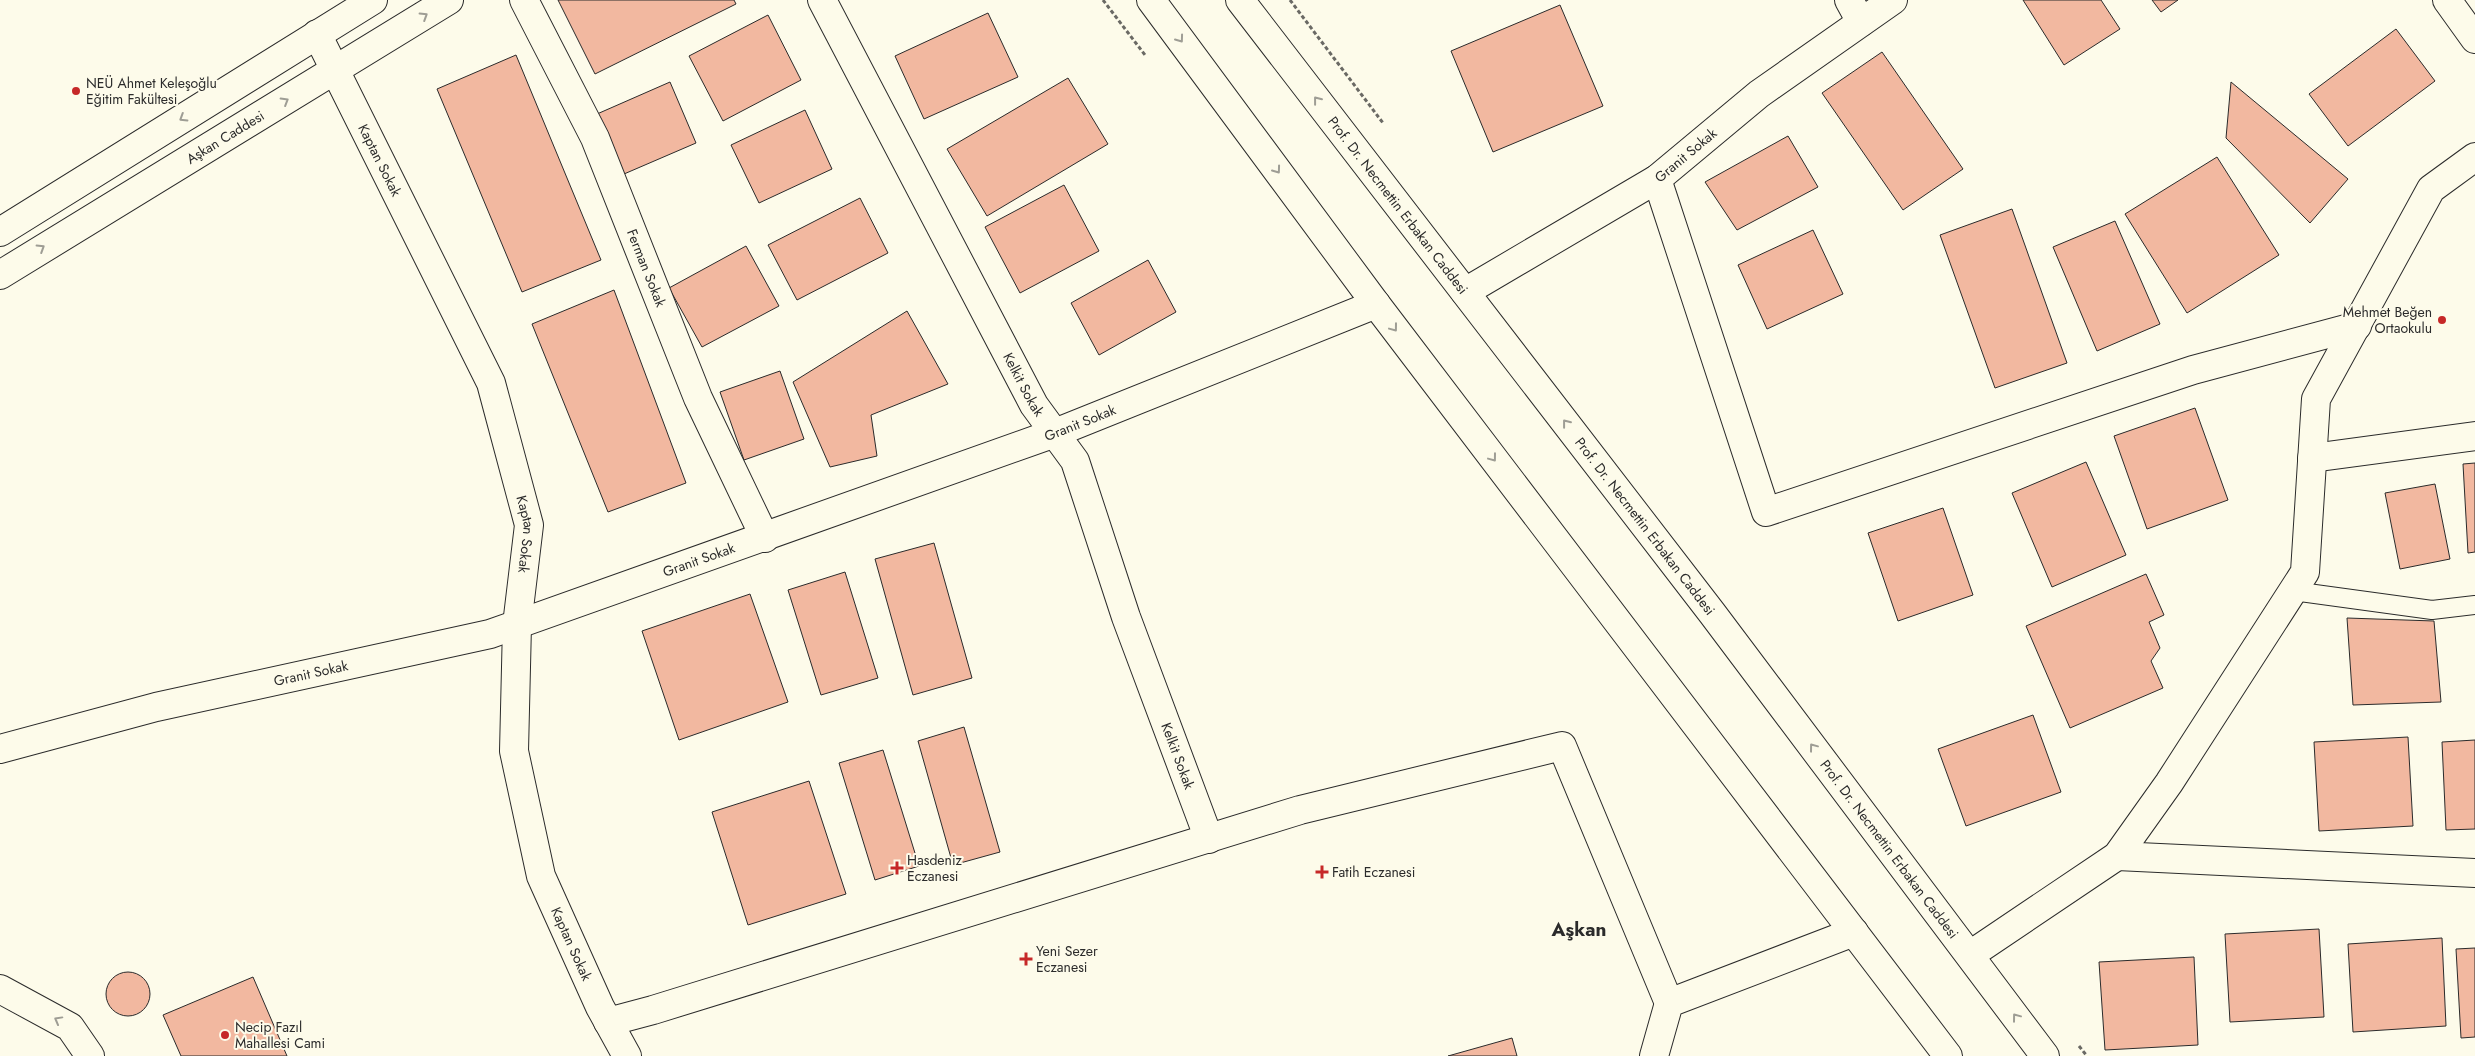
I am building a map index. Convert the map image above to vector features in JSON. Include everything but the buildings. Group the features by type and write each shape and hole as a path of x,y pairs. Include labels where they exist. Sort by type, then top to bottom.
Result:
{"street":[{"path":"0,232 373,0"},
{"name":"Aşkan Caddesi","path":"0,274 336,71 449,0"},
{"name":"Ferman Sokak","path":"524,0 595,138 698,398 765,538"},
{"name":"Kelkit Sokak","path":"822,0 1034,405 1075,461 1126,617 1209,839"},
{"path":"1151,0 1376,304 1948,1056"},
{"name":"Prof. Dr. Necmettin Erbakan Caddesi","path":"1240,0 1712,612 2045,1056"},
{"name":"Granit Sokak","path":"1465,292 1657,179 1855,11 1893,0"},
{"path":"2447,0 2475,39"},
{"name":"Kaptan Sokak","path":"317,34 491,383 529,525 517,625 514,751 541,876 608,1022 626,1056"},
{"path":"1970,956 2117,856 2169,783 2293,591 2305,572 2316,399 2432,188 2475,157"},
{"path":"1657,179 1766,512 2193,370 2357,326"},
{"name":"Granit Sokak","path":"0,750 156,707 490,634 765,538 1055,433 1376,304"},
{"path":"2312,458 2475,436"},
{"path":"608,1022 653,1010 1300,810 1562,746 1669,1003 1654,1056"},
{"path":"2117,856 2475,873"},
{"path":"1669,1003 1854,932"},
{"path":"0,989 70,1027 90,1056"}],"lane":[{"path":"2293,591 2432,610 2475,605"}],"place":[{"name":"NEÜ Ahmet Keleşoğlu Eğitim Fakültesi","path":"76,91"},
{"name":"Mehmet Beğen Ortaokulu","path":"2442,320"},
{"name":"Hasdeniz Eczanesi","path":"897,868"},
{"name":"Fatih Eczanesi","path":"1322,872"},
{"name":"Yeni Sezer Eczanesi","path":"1026,959"},
{"name":"Necip Fazıl Mahallesi Cami","path":"225,1035"}],"district":[{"name":"Aşkan","path":"1579,929"}]}
